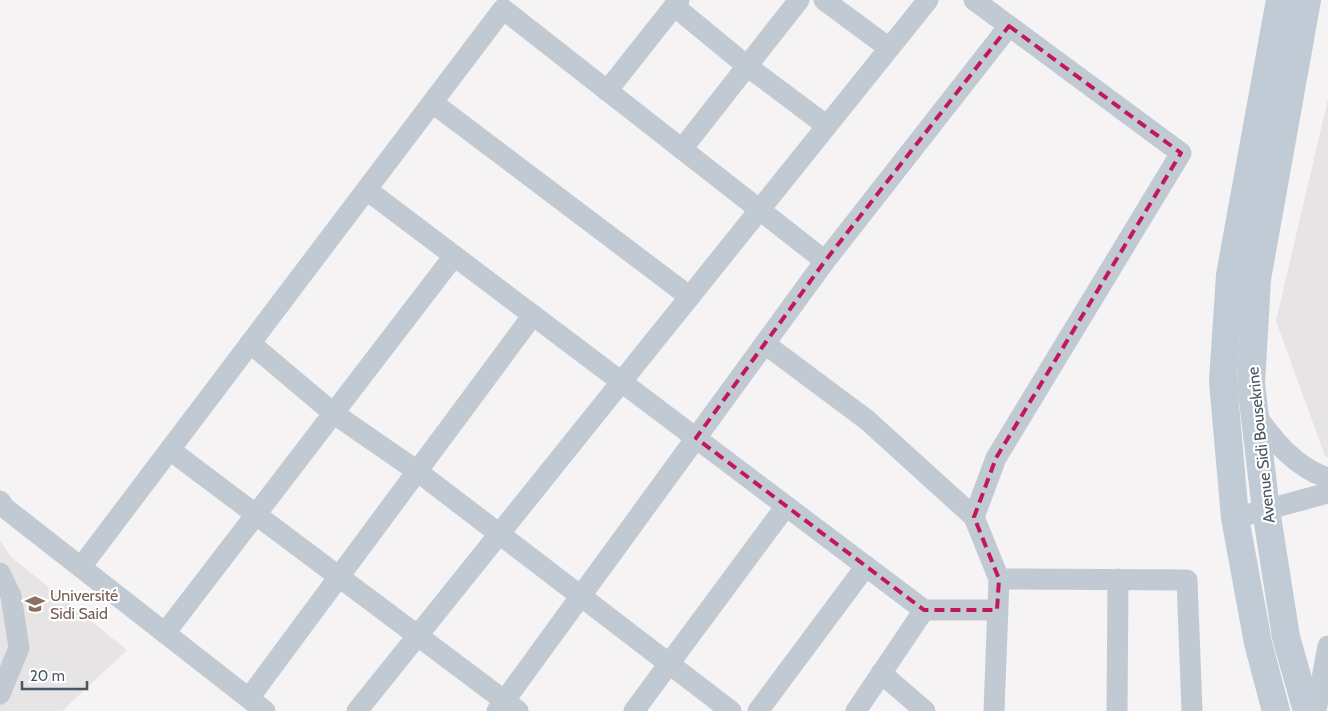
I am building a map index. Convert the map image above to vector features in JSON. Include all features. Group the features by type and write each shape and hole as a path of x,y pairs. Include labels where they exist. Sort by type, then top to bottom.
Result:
{"main road":[{"path":"1276,711 1258,643 1235,518 1223,381 1230,274 1280,0"},
{"name":"Avenue Sidi Bousekrine","path":"1307,0 1257,279 1252,384 1266,510 1286,637 1307,711"}],"street":[{"path":"682,149 799,0"},
{"path":"824,0 889,48"},
{"path":"357,711 928,0"},
{"path":"974,0 1181,153 996,458 974,517"},
{"path":"608,91 677,3 747,66 827,126"},
{"path":"81,567 503,9 825,261"},
{"path":"170,450 418,635 506,708 581,595 825,261 1009,26"},
{"path":"433,103 690,297"},
{"path":"367,190 924,610 997,610"},
{"path":"165,633 454,256"},
{"path":"0,501 5,508 257,704 339,577 533,315"},
{"path":"250,344 333,413 417,471 731,711"},
{"path":"764,344 867,420 974,517 999,579 994,711"},
{"path":"1255,414 1273,440 1296,461 1328,478"},
{"path":"1235,518 1328,492"},
{"path":"634,711 786,506"},
{"path":"758,711 866,566"},
{"path":"0,573 11,596 18,648 0,694"},
{"path":"999,579 1187,580 1192,711"},
{"path":"1117,711 1118,579"},
{"path":"856,711 924,610"},
{"path":"1316,711 1328,646"},
{"path":"881,673 925,711"}],"highlighted area":[{"path":"1009,26 1181,153 996,458 974,517 999,579 997,610 924,610 696,438 825,261"}],"shaded area":[{"path":"1328,99 1328,458 1325,456 1276,321"},
{"name":"Université Sidi Said","path":"0,540 11,557 127,650 62,711 0,711"}],"place":[{"name":"Université Sidi Said","path":"35,604"}]}
